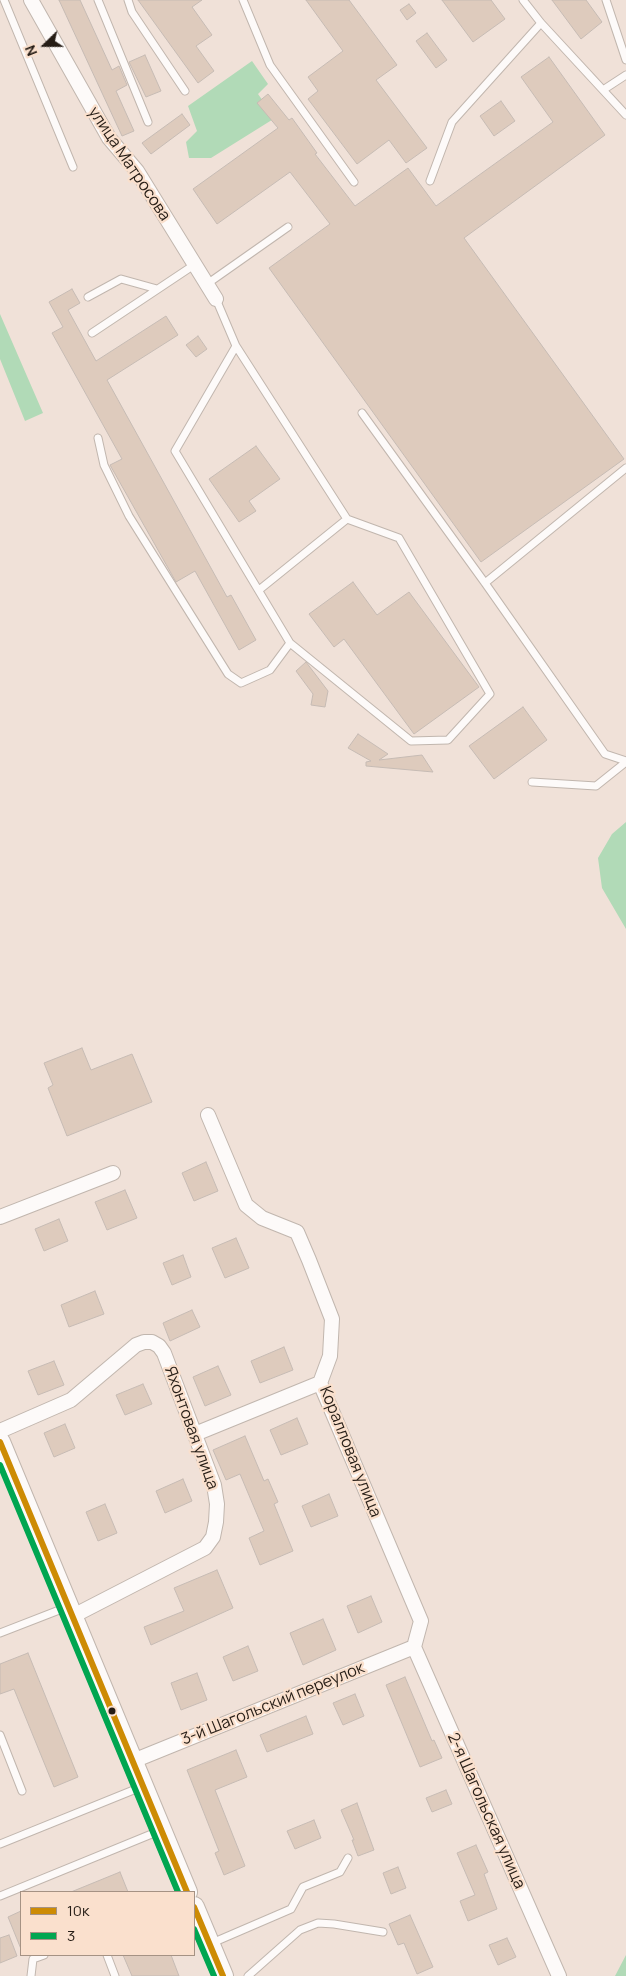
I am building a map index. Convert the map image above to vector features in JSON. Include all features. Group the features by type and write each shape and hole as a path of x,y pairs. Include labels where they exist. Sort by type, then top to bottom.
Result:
{"main road":[{"path":"0,1442 188,1891"},
{"path":"195,1909 222,1976"}],"street":[{"name":"улица Матросова","path":"31,0 109,138 137,171 216,299"},
{"name":"Коралловая улица","path":"208,1115 246,1205 262,1218 297,1232 332,1319 330,1356 320,1383 421,1621 414,1647"},
{"path":"0,1217 113,1173"},
{"name":"Яхонтовая улица","path":"0,1431 71,1400 136,1345 152,1342 159,1346 164,1353 214,1485 217,1504 213,1537 205,1548 70,1611"},
{"path":"195,1434 320,1383"},
{"name":"3-й Шагольский переулок","path":"133,1761 414,1647"},
{"name":"2-я Шагольская улица","path":"414,1647 559,1976"}],"lane":[{"path":"4,0 73,167"},
{"path":"98,0 148,122"},
{"path":"128,0 132,12 185,91"},
{"path":"243,0 270,65 354,182"},
{"path":"523,0 541,23 626,115"},
{"path":"606,0 626,60"},
{"path":"430,181 452,122 541,23"},
{"path":"603,90 626,75"},
{"path":"206,284 288,227"},
{"path":"92,333 194,265"},
{"path":"88,297 121,279 157,290"},
{"path":"216,299 236,346 347,519 398,538 490,694 448,740 411,741 290,643 175,451 236,346"},
{"path":"362,413 605,754 626,761"},
{"path":"98,438 104,465 129,516 228,674 241,683 270,670 290,643"},
{"path":"485,584 626,468"},
{"path":"259,590 347,519"},
{"path":"532,782 596,786 626,761"},
{"path":"0,1633 70,1611"},
{"path":"0,1735 22,1791"},
{"path":"0,1844 143,1786"},
{"path":"0,1896 162,1830"},
{"path":"209,1944 291,1909 303,1887 340,1872 348,1858"},
{"path":"248,1976 300,1930 318,1923 383,1932"},
{"path":"31,1976 33,1959 41,1956"},
{"path":"107,1956 115,1976"}],"green space":[{"path":"252,61 268,84 258,94 275,118 211,158 189,158 186,142 197,131 188,106"},
{"path":"0,314 43,413 25,421 0,359"},
{"path":"626,822 626,929 602,888 598,858 612,834"},
{"path":"626,1955 626,1976 615,1976"}],"building":[{"path":"59,0 80,0 112,70 119,66 127,85 116,91 134,131 122,136"},
{"path":"138,0 202,0 192,7 212,35 196,46 214,71 198,83"},
{"path":"306,0 349,0 397,65 376,80 427,148 406,163 389,140 357,164 308,99 318,91 308,77 343,51"},
{"path":"442,0 491,0 505,19 473,42"},
{"path":"552,0 586,0 602,22 581,39"},
{"path":"409,4 416,13 407,20 400,10"},
{"path":"427,33 447,60 436,68 416,41"},
{"path":"145,55 161,91 146,97 129,62"},
{"path":"549,57 605,135 464,238 624,459 481,562 269,268 330,224 290,172 217,224 193,189 278,128 257,103 268,94 289,120 292,118 317,153 315,154 355,206 408,168 436,206 553,122 521,77"},
{"path":"501,101 515,121 494,136 480,116"},
{"path":"182,114 190,125 151,154 142,143"},
{"path":"72,289 80,303 68,310 96,361 166,316 178,335 107,380 227,597 231,595 256,640 239,650 195,571 176,582 110,465 122,459 52,333 63,327 49,302"},
{"path":"198,336 207,349 196,357 186,345"},
{"path":"256,446 280,479 249,501 256,511 239,522 209,479"},
{"path":"353,582 377,615 409,592 479,687 414,734 344,639 334,647 309,614"},
{"path":"306,662 328,691 325,707 311,705 313,694 296,671"},
{"path":"523,707 547,740 494,779 469,746"},
{"path":"358,734 388,754 379,760 422,755 433,772 366,766 366,762 371,761 348,748"},
{"path":"82,1048 91,1070 132,1054 152,1102 67,1136 48,1088 53,1085 44,1063"},
{"path":"206,1162 218,1191 194,1201 182,1173"},
{"path":"125,1190 137,1218 107,1230 95,1202"},
{"path":"59,1219 68,1241 44,1251 35,1229"},
{"path":"236,1238 249,1268 225,1278 212,1248"},
{"path":"183,1255 191,1277 172,1285 163,1263"},
{"path":"95,1291 104,1314 69,1327 61,1305"},
{"path":"192,1310 200,1327 170,1341 163,1323"},
{"path":"284,1347 293,1370 260,1383 251,1361"},
{"path":"54,1361 64,1385 38,1395 28,1371"},
{"path":"218,1366 231,1395 205,1406 193,1377"},
{"path":"143,1384 152,1404 125,1415 116,1395"},
{"path":"297,1418 308,1444 281,1455 270,1430"},
{"path":"65,1424 75,1448 54,1457 44,1433"},
{"path":"245,1436 264,1481 268,1479 278,1502 274,1504 293,1551 260,1565 249,1538 264,1531 240,1474 226,1480 213,1450"},
{"path":"183,1479 192,1501 165,1513 156,1491"},
{"path":"329,1494 338,1516 311,1527 302,1506"},
{"path":"105,1504 117,1533 98,1541 86,1512"},
{"path":"217,1570 233,1608 151,1645 144,1627 184,1611 174,1588"},
{"path":"371,1596 382,1622 358,1633 347,1606"},
{"path":"323,1619 336,1650 303,1665 290,1633"},
{"path":"248,1646 258,1671 233,1681 223,1657"},
{"path":"28,1653 78,1777 54,1787 14,1689 0,1694 0,1664"},
{"path":"197,1673 207,1700 181,1710 171,1683"},
{"path":"405,1677 432,1741 434,1740 442,1758 420,1767 386,1685"},
{"path":"355,1694 364,1716 343,1725 333,1703"},
{"path":"306,1716 313,1734 267,1752 260,1735"},
{"path":"236,1750 247,1777 215,1790 245,1866 224,1875 215,1853 219,1851 187,1770"},
{"path":"446,1790 452,1804 432,1812 426,1798"},
{"path":"357,1803 374,1850 358,1856 352,1840 354,1840 341,1810"},
{"path":"314,1820 321,1838 295,1849 287,1831"},
{"path":"476,1845 488,1872 484,1874 497,1909 468,1921 460,1901 475,1895 457,1853"},
{"path":"398,1867 406,1888 391,1894 383,1873"},
{"path":"120,1872 128,1891 73,1891"},
{"path":"20,1911 20,1947 8,1917"},
{"path":"410,1915 433,1967 417,1974 404,1943 398,1945 389,1924"},
{"path":"9,1935 17,1956 0,1963 0,1938"},
{"path":"507,1938 516,1957 498,1965 489,1945"},
{"path":"123,1956 171,1956 179,1976 132,1976"}],"transit line":[{"name":"10к","path":"0,1442 187,1891"},
{"name":"3","path":"0,1465 178,1891"},
{"name":"10к","path":"195,1909 223,1976"},
{"name":"3","path":"195,1931 214,1976"}]}
